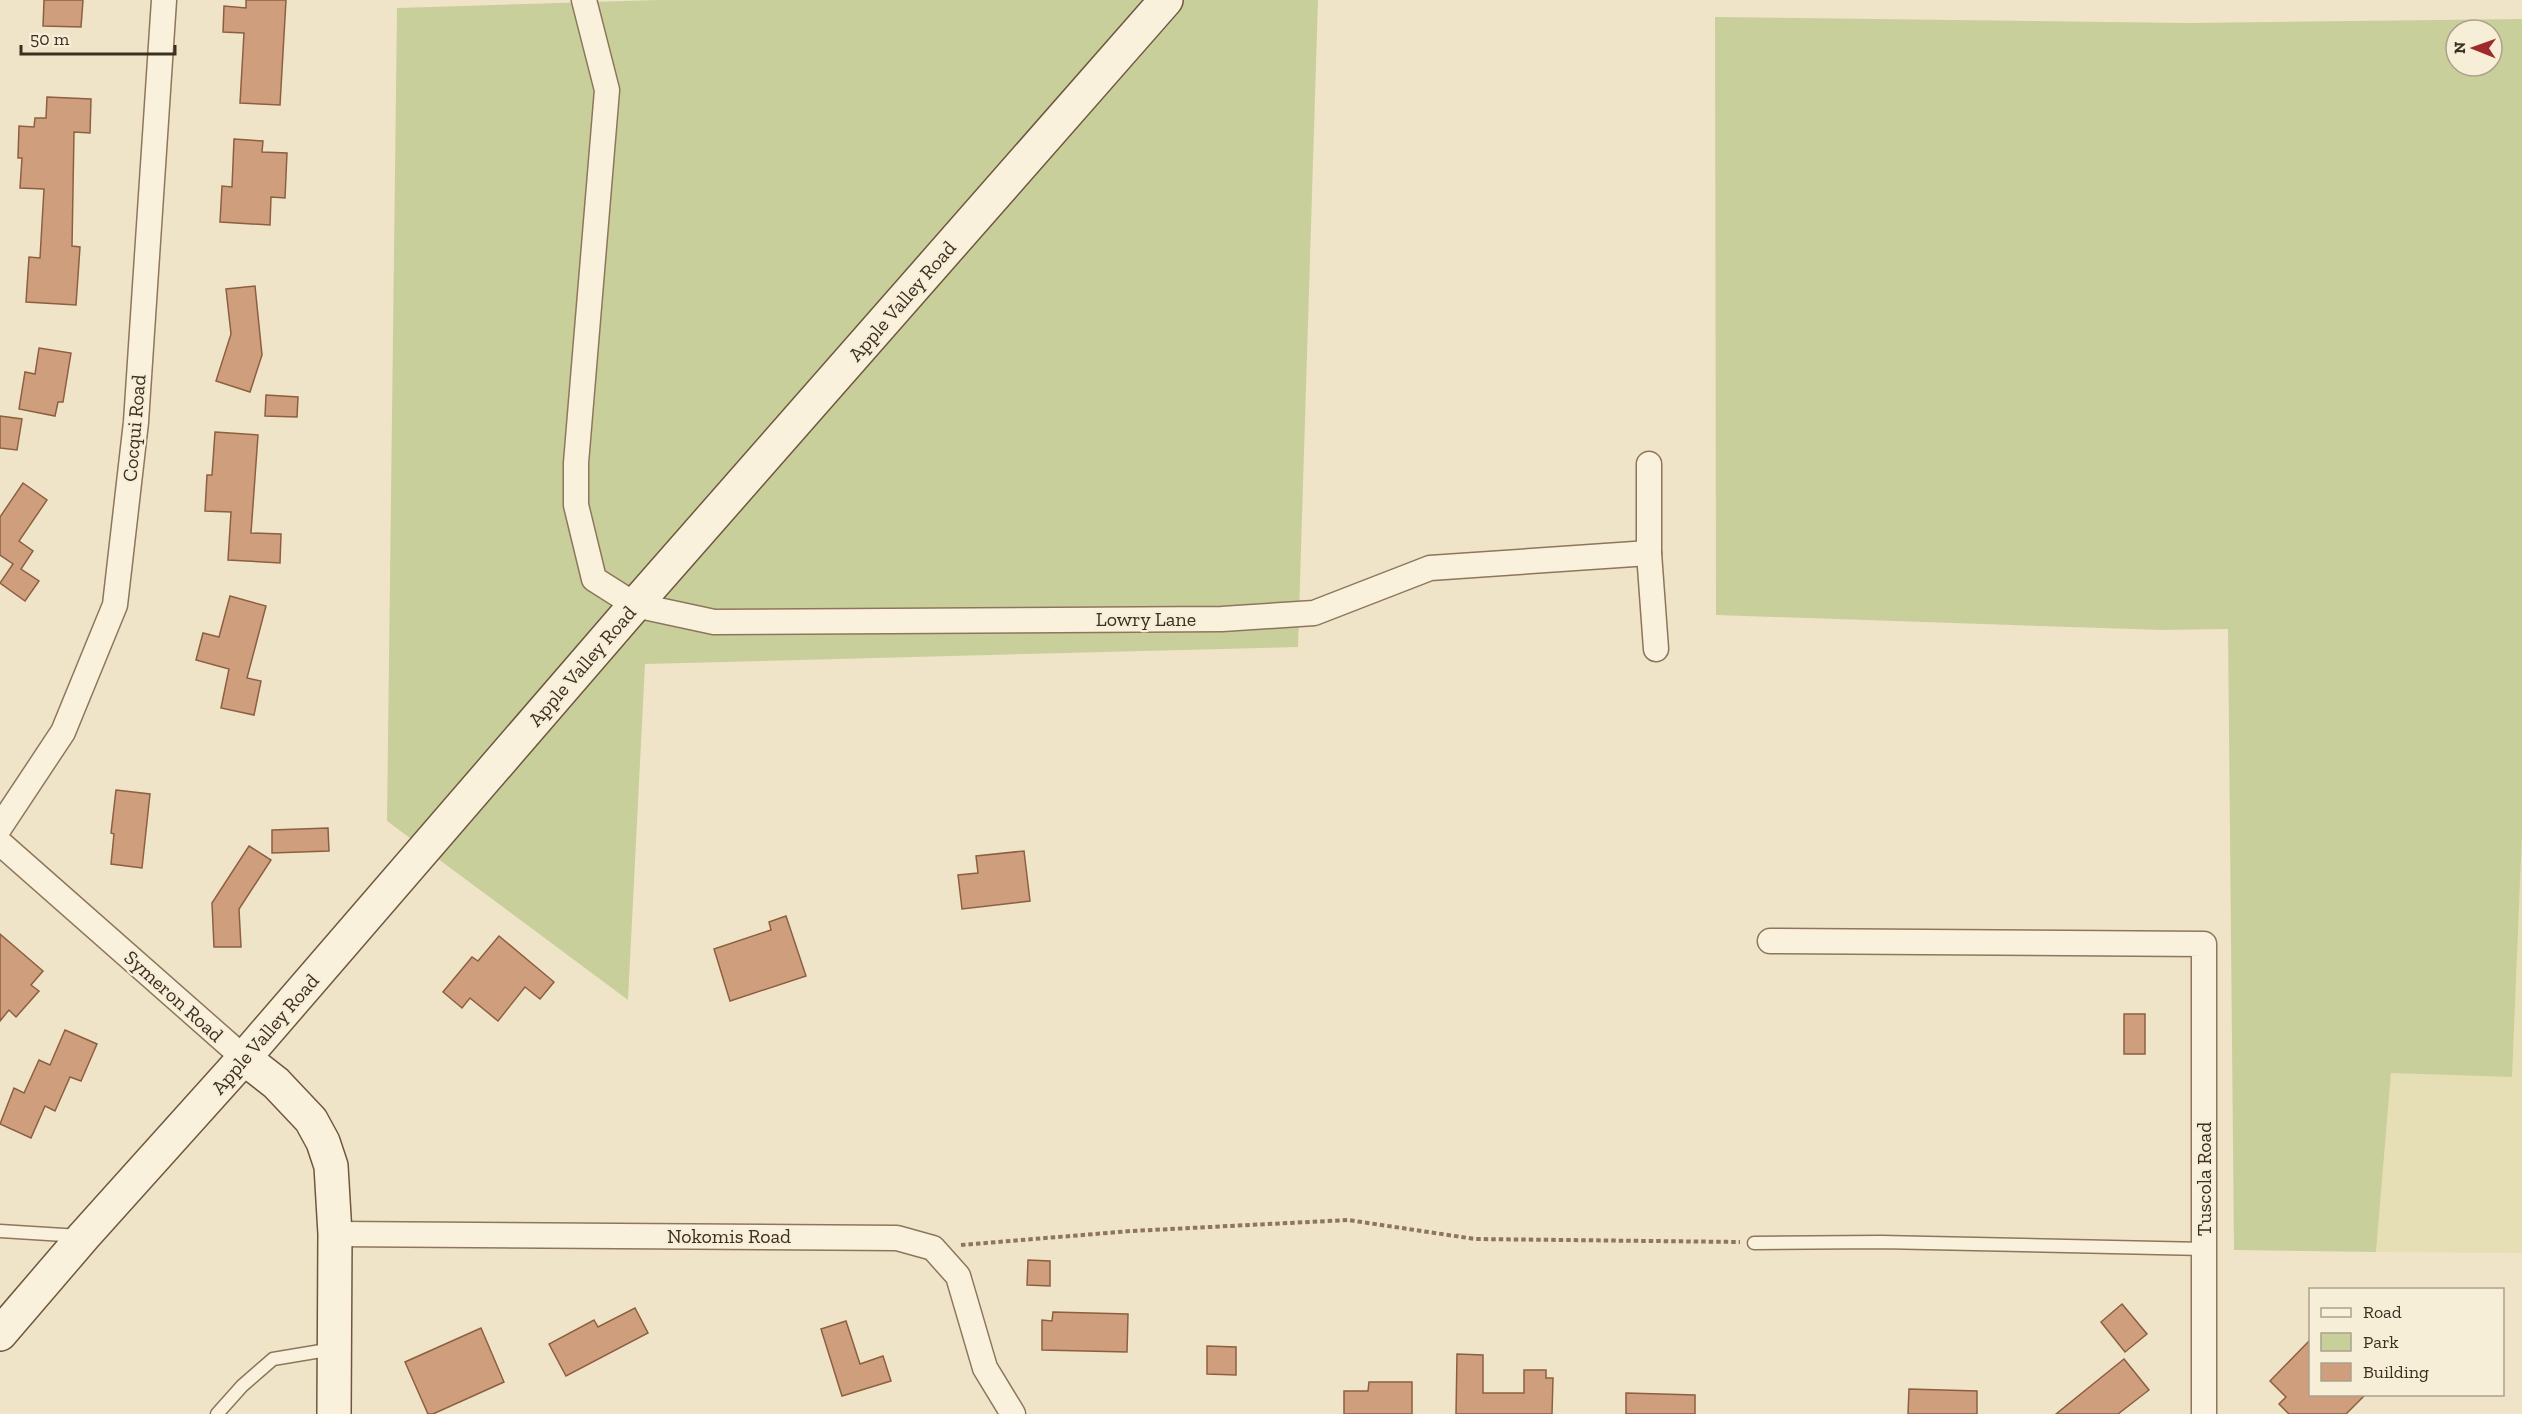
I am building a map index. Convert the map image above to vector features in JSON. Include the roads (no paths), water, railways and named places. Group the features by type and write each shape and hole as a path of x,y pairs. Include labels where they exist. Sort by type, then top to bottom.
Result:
{"main road":[{"name":"Apple Valley Road","path":"0,1334 84,1236 244,1058 635,605 1166,0"},
{"name":"Symeron Road","path":"244,1058 276,1083 311,1120 332,1166 335,1234 334,1414"}],"street":[{"name":"Cocqui Road","path":"0,827 63,732 115,605 136,422 164,0"},
{"path":"584,0 607,90 576,463 576,505 594,579 635,605"},
{"path":"1649,464 1650,553 1656,649"},
{"name":"Lowry Lane","path":"635,605 714,622 1222,619 1314,613 1430,568 1650,553"},
{"name":"Symeron Road","path":"0,843 244,1058"},
{"name":"Tuscola Road","path":"1770,941 2204,945 2204,1414"},
{"name":"Nokomis Road","path":"335,1234 897,1238 933,1248 958,1276 985,1368 1013,1414"}],"lane":[{"path":"0,1231 84,1236"},
{"path":"1754,1243 1881,1242 2204,1249"},
{"path":"217,1414 242,1386 273,1359 334,1349"}]}
